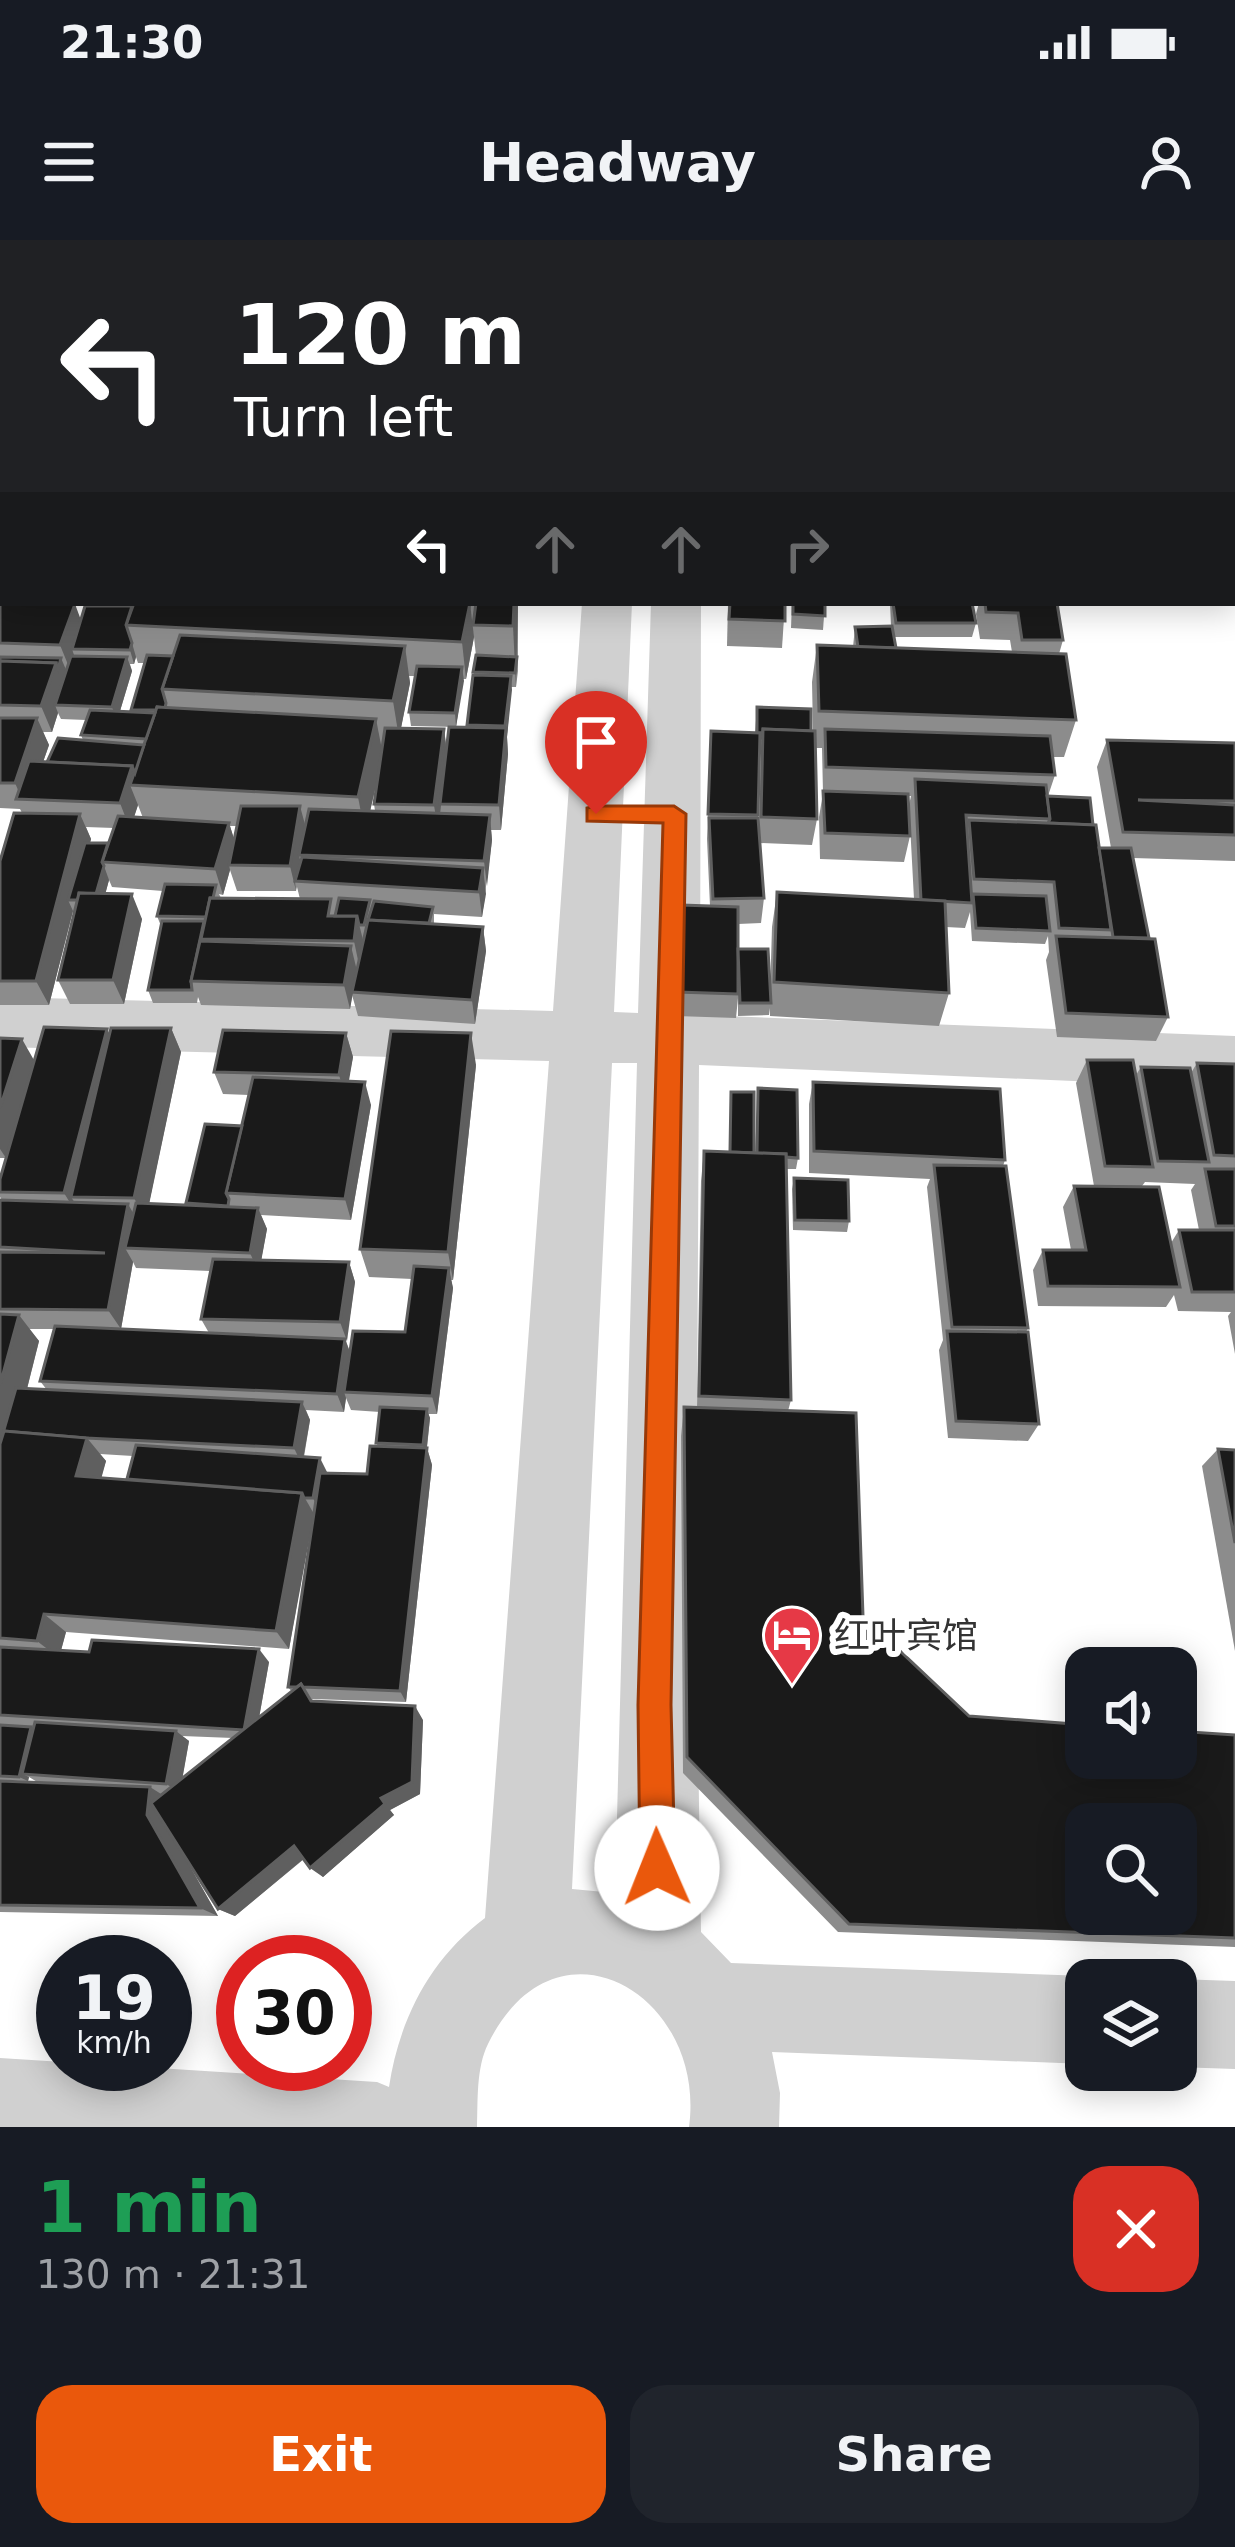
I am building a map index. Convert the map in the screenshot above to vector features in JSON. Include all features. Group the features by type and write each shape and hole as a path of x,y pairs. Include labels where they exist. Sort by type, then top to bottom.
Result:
{"street":[{"path":"525,1944 540,1772 607,606"},
{"path":"676,606 672,1039 655,1705 685,1978 731,2061 734,2127"},
{"path":"596,814 674,814"},
{"path":"0,1022 584,1036 1235,1062"},
{"path":"432,2127 434,2071 453,2018 484,1974 525,1944 569,1930 614,1932 685,1978 1065,2018"},
{"path":"1197,2024 1235,2025"},
{"path":"0,2103 377,2127"}],"building":[{"path":"0,606 74,606 60,645 0,643"},
{"path":"85,606 132,606 126,625 130,650 72,649"},
{"path":"133,606 469,606 462,642 126,625"},
{"path":"476,606 514,606 513,626 473,625"},
{"path":"730,606 785,606 785,621 729,619"},
{"path":"793,606 825,606 825,616 793,614"},
{"path":"893,606 973,606 976,623 896,623"},
{"path":"985,606 1057,606 1063,640 1022,640 1018,613 986,612"},
{"path":"892,626 896,648 858,647 855,627"},
{"path":"180,635 405,646 393,701 162,689"},
{"path":"817,645 1066,654 1076,720 819,711"},
{"path":"147,655 173,656 162,689 165,708 131,710"},
{"path":"476,655 517,657 515,673 473,672"},
{"path":"71,656 127,657 112,707 55,705"},
{"path":"0,657 61,658 58,669 56,663 0,661"},
{"path":"0,661 56,663 41,706 0,705"},
{"path":"417,666 462,667 455,713 409,712"},
{"path":"473,675 511,676 505,726 467,725"},
{"path":"157,707 376,719 358,797 130,785"},
{"path":"757,707 811,709 811,731 763,729 760,738"},
{"path":"90,710 155,713 146,739 81,735"},
{"path":"0,718 37,718 15,783 0,783"},
{"path":"449,727 506,728 499,805 440,804"},
{"path":"385,728 444,729 434,805 374,804"},
{"path":"763,729 815,731 817,819 761,817"},
{"path":"825,729 1050,736 1055,775 826,767"},
{"path":"711,731 760,733 758,815 708,814"},
{"path":"58,738 144,745 135,773 132,766 47,762"},
{"path":"1107,740 1235,743 1235,801 1138,800 1235,805 1235,835 1123,832"},
{"path":"29,761 132,766 120,803 16,799"},
{"path":"915,779 1046,785 1050,819 966,815 972,903 921,900"},
{"path":"823,791 908,794 910,836 825,833"},
{"path":"1047,796 1090,798 1093,825 1048,823"},
{"path":"241,806 300,806 290,866 229,865"},
{"path":"309,809 490,815 484,861 299,855"},
{"path":"14,813 80,814 36,981 0,981 0,861"},
{"path":"118,816 229,823 215,869 102,862"},
{"path":"709,818 758,818 764,898 713,899"},
{"path":"969,820 1096,825 1111,930 1059,928 1054,882 974,879"},
{"path":"85,843 108,843 96,894 79,893 78,900 68,900"},
{"path":"1099,848 1131,848 1149,938 1113,937"},
{"path":"302,857 483,868 479,892 295,881"},
{"path":"165,884 216,885 206,917 157,916"},
{"path":"777,892 945,901 949,993 774,982"},
{"path":"79,893 132,894 113,980 58,980"},
{"path":"973,894 1046,896 1050,931 976,928"},
{"path":"210,898 331,899 328,916 357,916 354,941 201,939"},
{"path":"339,898 370,900 364,925 359,925 357,916 335,916"},
{"path":"374,901 433,907 429,923 368,920"},
{"path":"681,905 738,907 738,994 677,992"},
{"path":"368,920 483,927 472,1000 352,992"},
{"path":"162,921 204,921 192,990 148,990"},
{"path":"1056,936 1155,939 1168,1017 1066,1013"},
{"path":"200,941 351,946 344,985 191,981"},
{"path":"738,949 768,949 771,1003 740,1003"},
{"path":"44,1027 107,1029 64,1193 0,1192 0,1179"},
{"path":"111,1028 171,1028 134,1198 71,1197"},
{"path":"223,1030 346,1033 339,1075 214,1072"},
{"path":"391,1031 471,1033 448,1252 360,1249"},
{"path":"0,1038 22,1039 0,1108"},
{"path":"1087,1060 1133,1060 1153,1167 1105,1166"},
{"path":"1197,1063 1235,1064 1235,1156 1214,1155"},
{"path":"1141,1067 1190,1068 1209,1162 1158,1161"},
{"path":"253,1077 365,1082 345,1199 226,1193"},
{"path":"813,1082 1000,1089 1005,1160 814,1151"},
{"path":"758,1088 797,1090 798,1158 757,1153"},
{"path":"731,1092 754,1092 754,1153 730,1152"},
{"path":"205,1124 242,1126 226,1193 228,1206 186,1203"},
{"path":"704,1151 786,1154 791,1400 699,1396"},
{"path":"934,1165 1006,1166 1028,1328 952,1327"},
{"path":"1205,1169 1235,1169 1235,1226 1216,1226"},
{"path":"794,1178 848,1180 849,1221 795,1220"},
{"path":"1074,1186 1159,1187 1180,1287 1048,1286 1043,1250 1086,1250"},
{"path":"0,1200 128,1204 108,1310 0,1309 0,1252 105,1253 0,1247"},
{"path":"136,1203 258,1208 250,1253 125,1248"},
{"path":"1179,1230 1235,1230 1235,1292 1192,1292"},
{"path":"213,1259 349,1262 340,1322 201,1319"},
{"path":"414,1266 449,1268 432,1396 344,1392 353,1331 405,1332"},
{"path":"0,1314 19,1315 0,1385"},
{"path":"55,1326 345,1339 337,1394 40,1381"},
{"path":"947,1331 1028,1332 1039,1424 956,1421"},
{"path":"16,1388 302,1402 294,1448 3,1433"},
{"path":"380,1407 427,1409 423,1445 376,1443"},
{"name":"红叶宾馆","path":"684,1407 856,1413 863,1616 969,1716 1065,1723 1065,1779 1197,1779 1197,1732 1235,1735 1235,1938 1152,1935 1197,1935 1197,1803 1065,1803 1065,1932 849,1924 687,1757"},
{"path":"4,1431 87,1438 76,1476 302,1493 276,1631 44,1614 37,1641 0,1638 0,1444"},
{"path":"136,1445 320,1458 313,1498 304,1498 302,1493 127,1479"},
{"path":"370,1446 427,1448 400,1691 288,1687 320,1473 367,1474"},
{"path":"1218,1449 1235,1450 1235,1543"},
{"path":"92,1640 259,1649 244,1730 0,1715 0,1647 89,1652"},
{"path":"301,1684 311,1701 415,1706 412,1782 381,1798 385,1804 310,1868 294,1846 218,1909 151,1803"},
{"path":"35,1722 176,1731 166,1784 22,1774"},
{"path":"0,1725 31,1727 19,1777 0,1776"},
{"path":"0,1781 150,1787 147,1815 200,1908 0,1905"}],"place":[{"name":"红叶宾馆","path":"792,1686"}],"route":[{"path":"596,814 674,814 655,1705 657,1868"}]}
